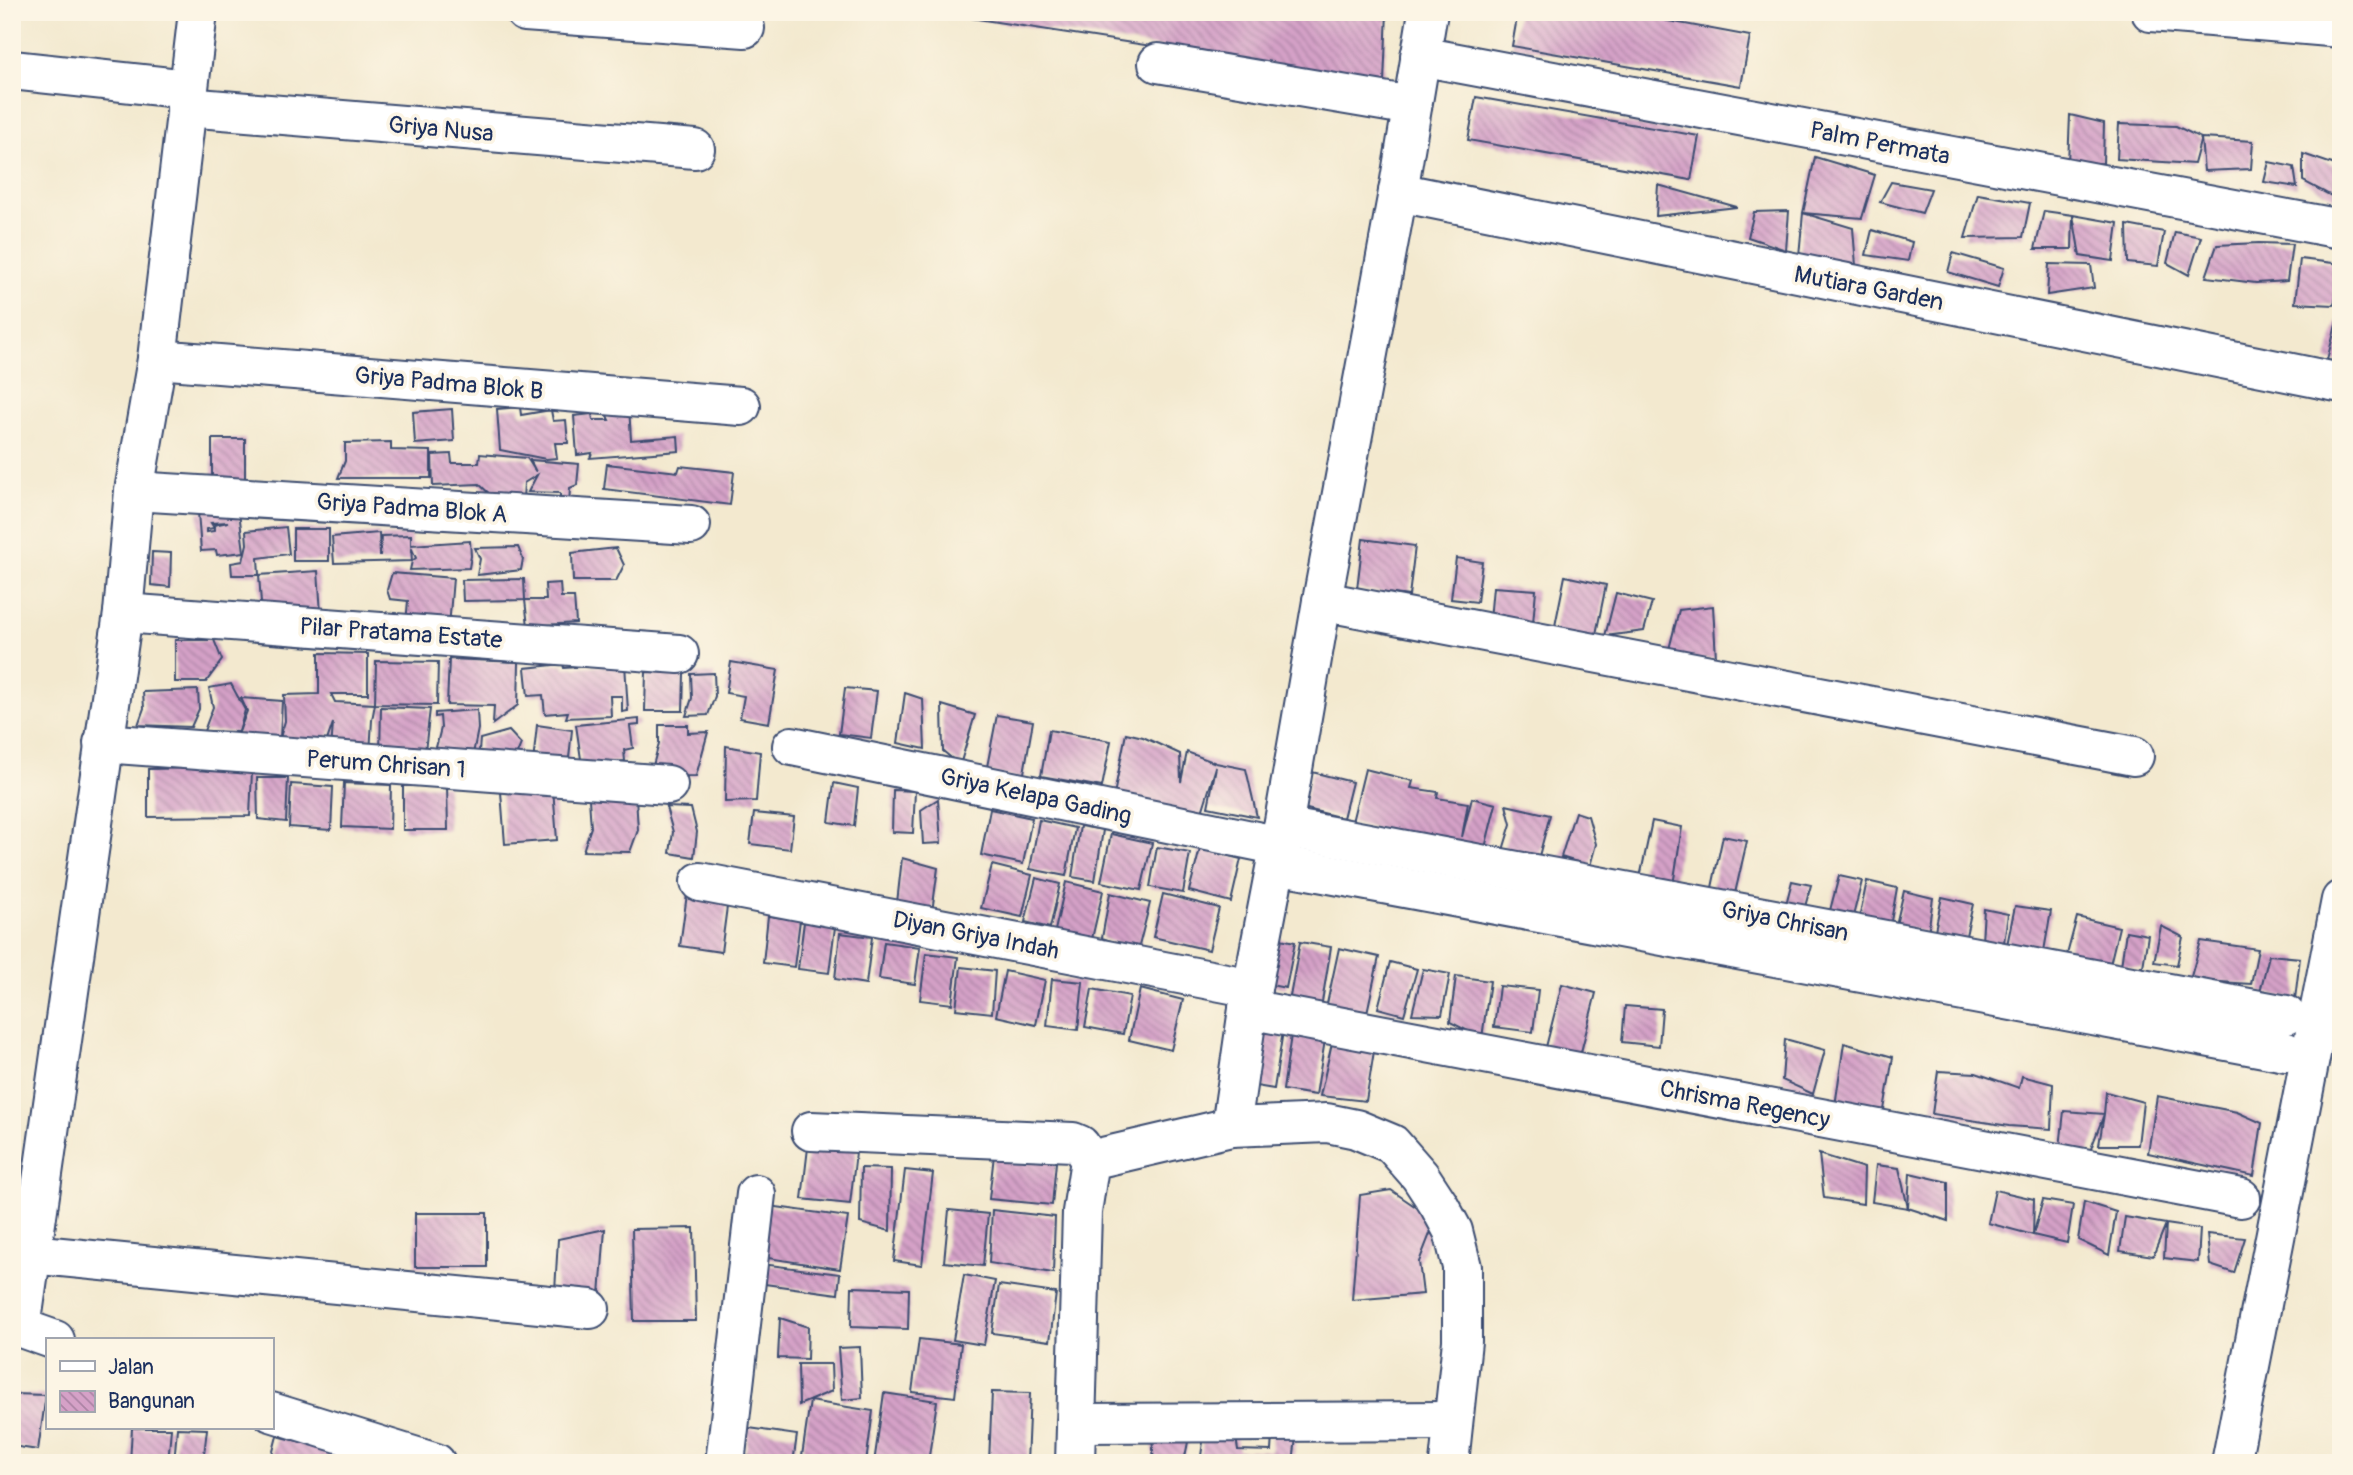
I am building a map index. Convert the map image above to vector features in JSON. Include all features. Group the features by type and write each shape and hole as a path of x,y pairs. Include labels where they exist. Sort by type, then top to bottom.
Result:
{"street":[{"path":"30,1332 32,1254 123,613 134,491 157,359 198,12"},
{"path":"525,12 745,27"},
{"path":"1231,1127 1250,998 1280,846 1428,12"},
{"path":"2151,12 2341,28"},
{"name":"Palm Permata","path":"1420,56 2341,229"},
{"path":"1158,63 1412,106"},
{"name":"Griya Nusa","path":"12,70 187,98 695,149"},
{"name":"Mutiara Garden","path":"1398,192 2341,383"},
{"name":"Griya Padma Blok B","path":"157,359 741,406"},
{"name":"Griya Padma Blok A","path":"134,491 691,525"},
{"path":"1322,601 2134,756"},
{"name":"Pilar Pratama Estate","path":"123,613 680,654"},
{"name":"Perum Chrisan 1","path":"103,743 668,785"},
{"name":"Griya Kelapa Gading","path":"792,746 1280,846"},
{"path":"1280,846 2286,1052"},
{"name":"Griya Chrisan","path":"1280,846 2286,1014"},
{"name":"Diyan Griya Indah","path":"700,883 1250,998"},
{"path":"2231,1463 2341,900"},
{"name":"Chrisma Regency","path":"1250,998 2241,1198"},
{"path":"1090,1160 1231,1127 1327,1123 1356,1129 1392,1144 1420,1177 1453,1231 1462,1267 1462,1341 1448,1463"},
{"path":"811,1131 1073,1142 1080,1145 1090,1160 1082,1212 1075,1463"},
{"path":"725,1463 755,1194"},
{"path":"32,1254 590,1309"},
{"path":"273,1413 425,1461"},
{"path":"1076,1423 1452,1421"}],"building":[{"path":"1387,12 1384,82 945,14"},
{"path":"1518,12 1620,12 1750,36 1741,86 1512,46"},
{"path":"14,33 16,57 12,57"},
{"path":"1476,97 1699,136 1691,180 1468,140"},
{"path":"2070,115 2104,123 2103,163 2068,164"},
{"path":"2119,124 2176,126 2201,138 2194,164 2117,159"},
{"path":"2201,138 2253,141 2251,169 2204,171"},
{"path":"2303,154 2341,167 2337,199 2303,181"},
{"path":"1815,157 1875,175 1862,218 1803,213"},
{"path":"2269,162 2294,167 2297,187 2264,182"},
{"path":"1891,182 1931,189 1922,213 1880,202"},
{"path":"1658,185 1737,207 1656,216"},
{"path":"1978,194 2030,203 2023,237 1965,238"},
{"path":"1789,211 1786,250 1748,237 1754,212"},
{"path":"2044,211 2073,215 2072,249 2035,249"},
{"path":"1803,213 1853,228 1856,266 1799,256"},
{"path":"2073,215 2118,223 2113,261 2080,256"},
{"path":"2127,225 2164,232 2158,266 2128,263"},
{"path":"1872,230 1912,242 1908,261 1866,255"},
{"path":"2175,232 2201,237 2189,275 2167,263"},
{"path":"2292,244 2287,281 2256,283 2206,277 2217,245"},
{"path":"1953,253 2004,268 1998,287 1948,272"},
{"path":"2300,259 2341,264 2341,277 2334,305 2295,303"},
{"path":"2049,264 2091,265 2094,288 2047,295"},
{"path":"2337,321 2341,322 2341,363 2327,360"},
{"path":"629,406 631,440 678,436 679,451 590,458 592,453 577,455 574,416 592,414 593,420 609,420 604,409"},
{"path":"520,407 521,415 551,410 553,421 566,420 568,443 555,443 557,458 546,459 500,450 497,409"},
{"path":"452,409 454,441 415,444 413,412"},
{"path":"212,439 245,439 245,481 212,481"},
{"path":"391,442 391,450 431,451 431,478 338,478 345,461 345,443"},
{"path":"451,454 452,463 479,463 480,454 527,458 536,472 530,460 579,464 577,485 570,488 569,506 560,506 560,493 528,492 537,475 524,483 523,499 492,496 479,484 433,486 432,455"},
{"path":"607,464 678,472 680,466 734,472 730,505 604,489"},
{"path":"238,504 244,552 217,555 216,550 201,551 198,512"},
{"path":"286,527 289,554 258,558 259,575 232,575 231,563 243,561 247,544 246,531"},
{"path":"293,529 329,529 329,561 293,561"},
{"path":"379,533 380,556 381,536 411,535 411,545 470,541 469,568 410,570 412,561 334,563 332,537"},
{"path":"1363,539 1415,546 1409,596 1357,589"},
{"path":"518,547 523,559 521,570 477,575 480,559 475,548"},
{"path":"616,548 624,565 616,581 573,581 572,553"},
{"path":"152,552 171,553 170,587 151,585"},
{"path":"1456,558 1482,562 1477,602 1451,599"},
{"path":"318,571 321,613 262,617 259,575"},
{"path":"392,573 453,578 449,627 406,623 408,601 390,599 387,590"},
{"path":"1565,576 1606,585 1594,644 1553,636"},
{"path":"524,579 525,600 463,601 462,580"},
{"path":"560,583 561,597 574,597 576,623 528,626 525,600 546,600 545,584"},
{"path":"1493,587 1536,590 1533,623 1490,620"},
{"path":"1616,593 1652,602 1644,631 1605,636"},
{"path":"1713,606 1716,658 1666,661 1679,610"},
{"path":"175,640 214,640 222,660 206,682 175,682"},
{"path":"319,653 368,654 368,694 331,694 335,702 375,704 370,753 331,751 333,723 322,755 278,744 285,721 284,695 319,694"},
{"path":"449,659 519,662 518,705 493,724 494,706 447,705"},
{"path":"376,661 438,662 437,705 375,704"},
{"path":"731,662 778,670 769,723 740,718 744,696 726,693"},
{"path":"563,664 564,668 625,664 628,711 622,712 622,696 610,696 611,716 566,718 568,712 545,714 543,695 528,696 525,668"},
{"path":"646,672 684,673 683,711 645,711"},
{"path":"714,673 715,696 708,715 686,716 692,698 691,674"},
{"path":"231,684 245,710 239,732 204,731 213,707 209,688"},
{"path":"845,688 877,691 871,738 839,734"},
{"path":"198,690 199,709 191,727 138,725 144,708 143,692"},
{"path":"905,693 923,699 925,749 898,743"},
{"path":"241,698 282,701 280,737 235,742 247,711"},
{"path":"942,705 975,715 960,765 943,751"},
{"path":"381,707 430,709 424,759 380,755"},
{"path":"477,710 478,729 473,754 433,759 441,728 440,716 435,717 435,713"},
{"path":"997,715 1033,721 1023,779 986,772"},
{"path":"639,719 639,725 630,726 633,748 624,750 625,761 582,766 576,725"},
{"path":"537,725 572,730 568,767 533,763"},
{"path":"659,725 688,725 688,733 708,732 696,776 650,777 659,743"},
{"path":"1049,730 1111,741 1102,787 1041,776"},
{"path":"509,731 521,744 512,766 478,763 480,739"},
{"path":"1126,733 1143,737 1180,754 1181,782 1187,752 1216,763 1246,769 1257,817 1208,807 1216,767 1199,822 1114,795"},
{"path":"726,746 760,752 756,801 725,802"},
{"path":"207,768 252,771 250,816 148,817 148,769"},
{"path":"1365,769 1413,781 1411,788 1438,792 1437,798 1468,803 1462,837 1472,798 1496,804 1482,860 1352,822"},
{"path":"1312,772 1352,782 1343,818 1303,808"},
{"path":"257,778 288,778 286,822 258,819"},
{"path":"344,783 391,785 390,829 342,827"},
{"path":"834,783 858,788 854,826 829,822"},
{"path":"291,784 333,787 331,830 289,827"},
{"path":"447,785 448,830 403,830 403,786"},
{"path":"553,788 557,840 505,844 501,792"},
{"path":"893,790 915,791 913,833 892,832"},
{"path":"636,797 638,830 630,852 583,851 591,827 589,799"},
{"path":"938,799 941,843 923,844 921,810"},
{"path":"1506,805 1550,815 1535,871 1500,860 1511,824"},
{"path":"666,807 691,808 697,832 694,857 670,853 673,832"},
{"path":"990,809 1032,818 1023,864 981,855"},
{"path":"1575,812 1588,816 1596,844 1590,866 1561,857"},
{"path":"754,813 794,817 790,849 750,844"},
{"path":"1039,820 1075,828 1066,876 1030,869"},
{"path":"1652,821 1682,827 1672,892 1638,887"},
{"path":"1080,826 1103,830 1095,881 1072,877"},
{"path":"1111,834 1152,843 1141,890 1101,882"},
{"path":"1723,836 1747,841 1733,902 1710,897"},
{"path":"1157,847 1190,853 1183,893 1150,887"},
{"path":"1200,849 1241,859 1231,902 1189,891"},
{"path":"902,858 938,868 932,912 896,912"},
{"path":"992,865 1032,875 1022,917 981,908"},
{"path":"1839,876 1862,881 1852,920 1828,918"},
{"path":"1036,878 1060,884 1050,928 1025,922"},
{"path":"1792,881 1811,885 1801,921 1782,920"},
{"path":"1867,881 1897,888 1891,921 1858,924"},
{"path":"1066,882 1103,891 1091,943 1054,935"},
{"path":"1904,891 1933,898 1928,933 1896,925"},
{"path":"1110,893 1150,903 1138,950 1102,938"},
{"path":"687,894 728,899 721,952 680,946"},
{"path":"1163,894 1219,908 1209,950 1153,937"},
{"path":"1942,897 1973,904 1965,940 1934,935"},
{"path":"2015,906 2051,911 2044,951 2007,945"},
{"path":"1984,909 2008,914 2003,950 1982,942"},
{"path":"768,916 800,920 794,967 763,963"},
{"path":"2077,917 2119,927 2107,977 2064,966"},
{"path":"804,922 835,927 829,973 798,969"},
{"path":"2161,926 2183,937 2177,965 2154,962"},
{"path":"2126,931 2148,935 2143,967 2121,966"},
{"path":"840,933 872,937 866,984 835,979"},
{"path":"1271,937 1295,942 1286,988 1261,983"},
{"path":"2201,941 2258,949 2251,984 2190,980"},
{"path":"884,942 920,947 915,984 879,979"},
{"path":"1300,942 1331,947 1321,1008 1289,1002"},
{"path":"1339,948 1379,957 1365,1022 1325,1013"},
{"path":"926,953 958,957 952,1004 920,1000"},
{"path":"2269,955 2300,958 2295,999 2260,992"},
{"path":"1390,962 1417,969 1404,1015 1378,1008"},
{"path":"961,967 995,971 992,1013 956,1009"},
{"path":"1423,969 1450,974 1442,1015 1412,1014"},
{"path":"1005,971 1045,980 1036,1025 996,1016"},
{"path":"1456,976 1490,981 1482,1038 1450,1022"},
{"path":"1052,979 1083,982 1078,1030 1047,1026"},
{"path":"1562,984 1596,993 1580,1056 1546,1047"},
{"path":"1499,986 1538,990 1533,1032 1494,1027"},
{"path":"1092,989 1130,996 1123,1034 1085,1027"},
{"path":"1140,989 1183,1000 1171,1050 1129,1040"},
{"path":"1625,1006 1662,1009 1659,1046 1622,1042"},
{"path":"1253,1026 1283,1031 1274,1089 1244,1084"},
{"path":"1291,1035 1325,1040 1316,1095 1283,1090"},
{"path":"1785,1039 1825,1050 1813,1094 1782,1080"},
{"path":"1332,1043 1374,1051 1366,1101 1320,1096"},
{"path":"1844,1043 1893,1057 1884,1110 1835,1106"},
{"path":"1938,1071 1976,1073 2019,1088 2022,1076 2053,1084 2051,1129 2009,1126 1932,1114"},
{"path":"2106,1092 2143,1102 2138,1145 2099,1145"},
{"path":"2157,1096 2237,1112 2262,1123 2254,1176 2148,1153"},
{"path":"2064,1111 2104,1114 2089,1154 2060,1148"},
{"path":"809,1139 857,1144 850,1204 802,1199"},
{"path":"1819,1154 1864,1168 1863,1204 1824,1198"},
{"path":"994,1155 1056,1162 1052,1205 989,1199"},
{"path":"1876,1165 1899,1168 1908,1208 1872,1202"},
{"path":"861,1168 891,1169 890,1231 860,1223"},
{"path":"905,1170 933,1173 922,1265 894,1261"},
{"path":"1910,1173 1948,1182 1948,1221 1908,1208"},
{"path":"1391,1190 1416,1207 1421,1203 1433,1226 1419,1262 1423,1294 1352,1300 1360,1195"},
{"path":"1995,1190 2034,1199 2033,1235 1988,1223"},
{"path":"2043,1200 2073,1205 2067,1243 2033,1235"},
{"path":"2084,1202 2116,1212 2109,1255 2078,1240"},
{"path":"762,1205 848,1217 840,1269 755,1256"},
{"path":"949,1210 988,1214 983,1266 944,1262"},
{"path":"992,1210 1055,1217 1053,1273 989,1263"},
{"path":"415,1213 487,1213 487,1267 415,1267"},
{"path":"2125,1217 2166,1224 2153,1256 2120,1251"},
{"path":"2166,1224 2200,1229 2198,1262 2164,1258"},
{"path":"694,1228 696,1321 634,1321 632,1229"},
{"path":"605,1229 600,1295 555,1291 558,1239"},
{"path":"2207,1234 2245,1238 2234,1273 2210,1265"},
{"path":"754,1263 840,1274 838,1294 751,1282"},
{"path":"964,1275 995,1281 984,1345 953,1340"},
{"path":"999,1285 1056,1293 1050,1341 992,1333"},
{"path":"852,1287 909,1289 908,1329 851,1327"},
{"path":"780,1318 808,1327 807,1359 778,1358"},
{"path":"919,1339 961,1344 955,1397 912,1392"},
{"path":"860,1347 862,1398 842,1400 838,1348"},
{"path":"798,1364 831,1364 832,1391 799,1405"},
{"path":"992,1392 1030,1393 1027,1463 989,1462"},
{"path":"884,1393 937,1401 928,1463 874,1463"},
{"path":"12,1394 46,1395 38,1450 12,1446"},
{"path":"810,1401 873,1411 866,1463 802,1456"},
{"path":"749,1428 797,1435 793,1463 745,1456"},
{"path":"132,1430 171,1430 168,1463 130,1463"},
{"path":"177,1430 207,1430 203,1463 174,1463"},
{"path":"1152,1435 1189,1437 1185,1457 1201,1456 1204,1435 1236,1437 1238,1450 1271,1451 1272,1435 1296,1437 1293,1463 1154,1463"},
{"path":"277,1436 339,1451 336,1463 270,1463"}]}
